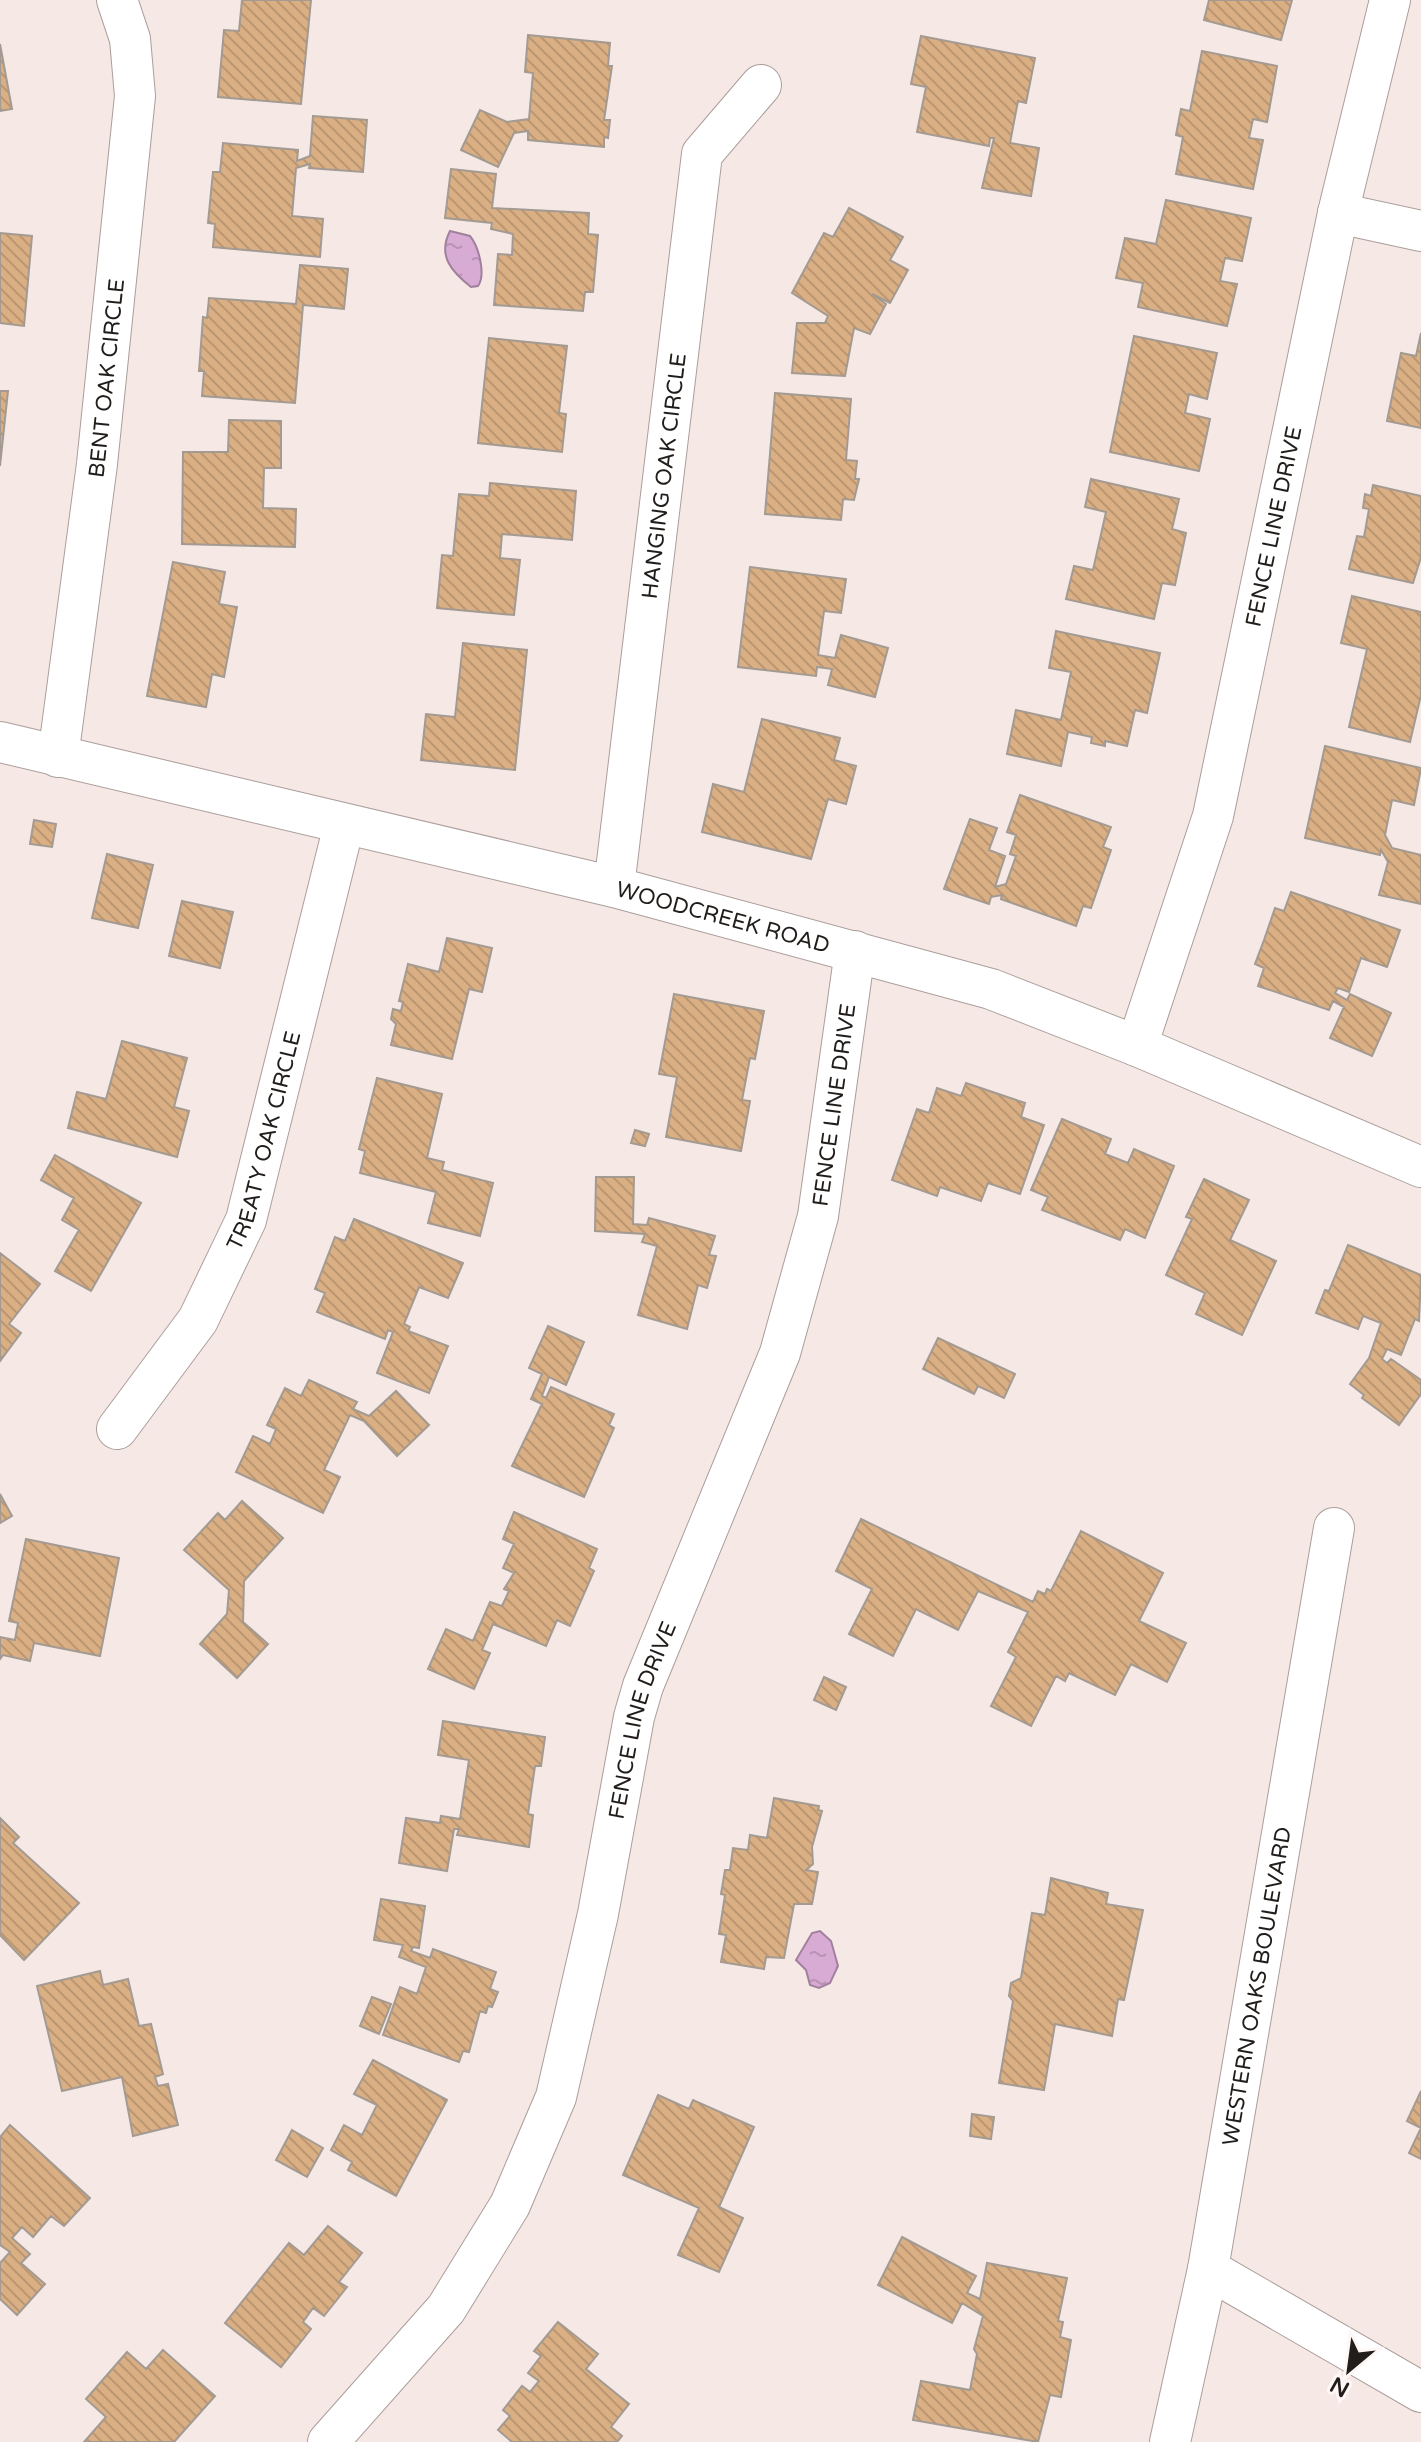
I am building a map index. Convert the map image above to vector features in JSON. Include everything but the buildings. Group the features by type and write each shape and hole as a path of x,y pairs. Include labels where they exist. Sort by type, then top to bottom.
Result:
{"street":[{"name":"BENT OAK CIRCLE","path":"58,757 97,464 135,96 130,39 117,0"},
{"name":"FENCE LINE DRIVE","path":"1137,1046 1213,816 1338,213 1390,0"},
{"name":"HANGING OAK CIRCLE","path":"614,887 702,154 761,85"},
{"path":"1338,213 1421,231"},
{"name":"WOODCREEK ROAD","path":"0,742 614,887 991,989 1137,1046 1421,1167"},
{"name":"TREATY OAK CIRCLE","path":"117,1429 198,1320 246,1220 344,825"},
{"name":"FENCE LINE DRIVE","path":"328,2442 446,2309 510,2205 556,2097 598,1914 640,1696 687,1572 780,1353 818,1216 855,951"},
{"name":"WESTERN OAKS BOULEVARD","path":"1170,2442 1208,2269 1334,1528"},
{"path":"1208,2269 1421,2392"}],"water":[{"path":"450,231 470,236 473,241 481,268 478,286 471,287 448,263 445,248"},
{"path":"820,1931 831,1941 838,1966 830,1983 819,1988 810,1985 806,1970 796,1960 812,1933"}]}
